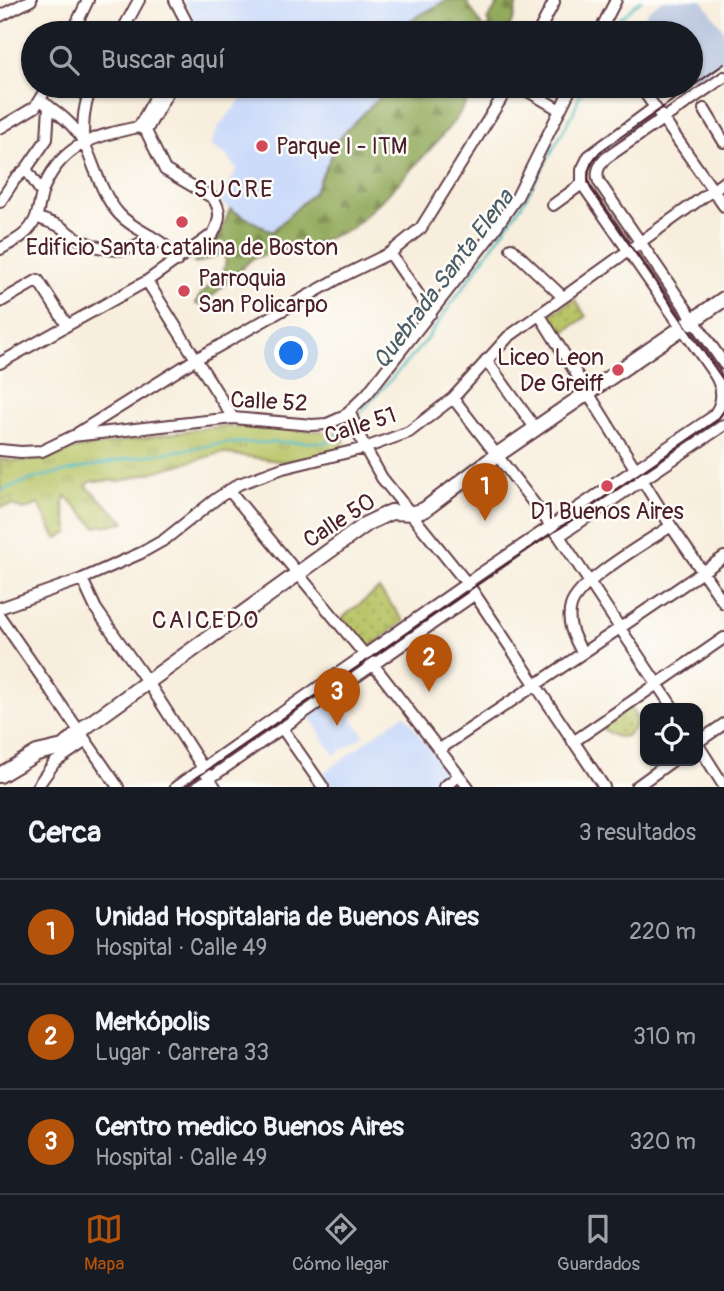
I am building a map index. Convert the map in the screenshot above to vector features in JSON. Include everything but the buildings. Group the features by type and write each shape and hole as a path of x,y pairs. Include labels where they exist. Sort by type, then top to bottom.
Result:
{"main road":[{"name":"Calle 50","path":"0,775 37,753 54,756 63,747 83,737 148,682 376,518 391,512 415,513 424,510 497,455 724,299"}],"street":[{"path":"0,16 31,0"},
{"path":"78,21 88,0"},
{"path":"128,21 139,0"},
{"path":"175,0 187,21"},
{"path":"601,0 614,4 605,21"},
{"path":"544,21 554,2"},
{"path":"703,91 724,77"},
{"path":"0,202 47,139 46,98"},
{"path":"83,142 87,98"},
{"path":"143,129 156,98"},
{"path":"0,249 22,237 36,217 42,193 55,168 68,154 83,142 100,135 143,129 163,98"},
{"path":"73,436 196,359 341,277 390,253 421,228 502,98"},
{"path":"540,98 561,110"},
{"name":"Calle 52","path":"0,450 42,451 73,436 233,418 322,425 350,414 488,239 517,197 566,98"},
{"path":"648,98 724,206"},
{"path":"176,787 209,778 282,728 467,583 715,415 722,400 720,383 640,242 599,183 598,168 606,158 694,98"},
{"path":"0,128 45,103"},
{"path":"45,103 66,118 83,142 113,206 124,219 173,251 177,261"},
{"path":"654,108 598,147 584,163 582,184 629,250 724,364"},
{"path":"704,109 724,142"},
{"path":"0,363 148,281 213,234 219,224 219,212 213,198 165,170 143,129"},
{"path":"26,169 42,193"},
{"name":"Calle 51","path":"0,608 82,579 141,553 164,540 239,484 283,468 365,448 409,432 453,398 508,337 724,182"},
{"path":"553,205 582,184"},
{"path":"36,217 103,249 128,249 142,244 151,236"},
{"path":"511,248 563,297"},
{"path":"390,253 431,313"},
{"path":"0,302 38,280 67,326"},
{"path":"148,281 233,418"},
{"path":"539,314 671,526 724,603"},
{"path":"486,360 536,429"},
{"path":"453,398 559,536 669,703"},
{"path":"350,414 382,478 470,587 604,787"},
{"path":"559,536 724,425"},
{"path":"342,454 359,432"},
{"path":"229,490 369,660 468,787"},
{"path":"582,652 573,637 569,615 571,603 577,593 590,581 671,526"},
{"path":"440,749 724,557"},
{"path":"82,579 96,609 148,682 209,778"},
{"path":"197,787 369,660 471,597"},
{"path":"0,617 118,787"},
{"path":"573,742 724,638"},
{"path":"703,740 724,724"},
{"path":"282,728 323,787"},
{"path":"703,752 724,786"},
{"path":"37,787 54,756"},
{"path":"636,787 665,766"},
{"path":"444,787 459,776"}],"shaded area":[{"path":"184,0 447,0 409,21 195,21"},
{"path":"663,0 702,0 724,30 724,59 703,74 703,21 643,21 648,11"},
{"path":"242,98 379,98 341,136 314,192 272,232 220,203 237,169 227,156 211,146 219,126"},
{"path":"339,697 364,736 334,755 309,716"},
{"path":"404,714 451,777 437,787 329,787 321,775"}],"green space":[{"path":"447,0 466,1 479,21 409,21"},
{"path":"501,0 517,0 512,21 487,20"},
{"path":"379,98 469,98 456,119 435,144 352,228 321,241 253,258 207,301 201,305 196,304 203,292 221,274 226,259 220,254 196,264 193,262 219,238 230,209 272,232 314,192 341,136"},
{"path":"575,299 586,317 561,334 549,316"},
{"path":"220,426 347,435 340,451 286,462 221,453 121,481 92,481 86,486 125,522 96,527 66,496 63,503 69,533 56,539 39,504 24,510 12,505 0,507 0,459 35,460 69,450"},
{"path":"379,589 404,621 367,650 342,618"},
{"path":"630,707 637,719 627,735 617,737 601,727"}],"waterway":[{"name":"Quebrada Santa Elena","path":"617,21 641,0"},
{"name":"Quebrada Santa Elena","path":"355,419 423,344 523,203 573,113 579,98"},
{"name":"Quebrada Santa Elena","path":"0,491 35,478 126,459 225,443 327,442 350,423"}],"tram line":[{"path":"703,79 724,64"},
{"path":"676,98 601,151 591,164 588,178 591,189 724,381"},
{"path":"183,787 717,420 724,411"}],"place":[{"name":"Parque I - ITM","path":"262,146"},
{"name":"Edificio Santa catalina de Boston","path":"182,222"},
{"name":"Parroquia San Policarpo","path":"184,291"},
{"name":"Liceo Leon De Greiff","path":"618,370"},
{"name":"D1 Buenos Aires","path":"607,486"},
{"name":"Unidad Hospitalaria de Buenos Aires","path":"485,521"},
{"name":"Merkópolis","path":"429,692"},
{"name":"Centro medico Buenos Aires","path":"337,726"}],"district":[{"name":"SUCRE","path":"234,189"},
{"name":"CAICEDO","path":"206,620"}]}
